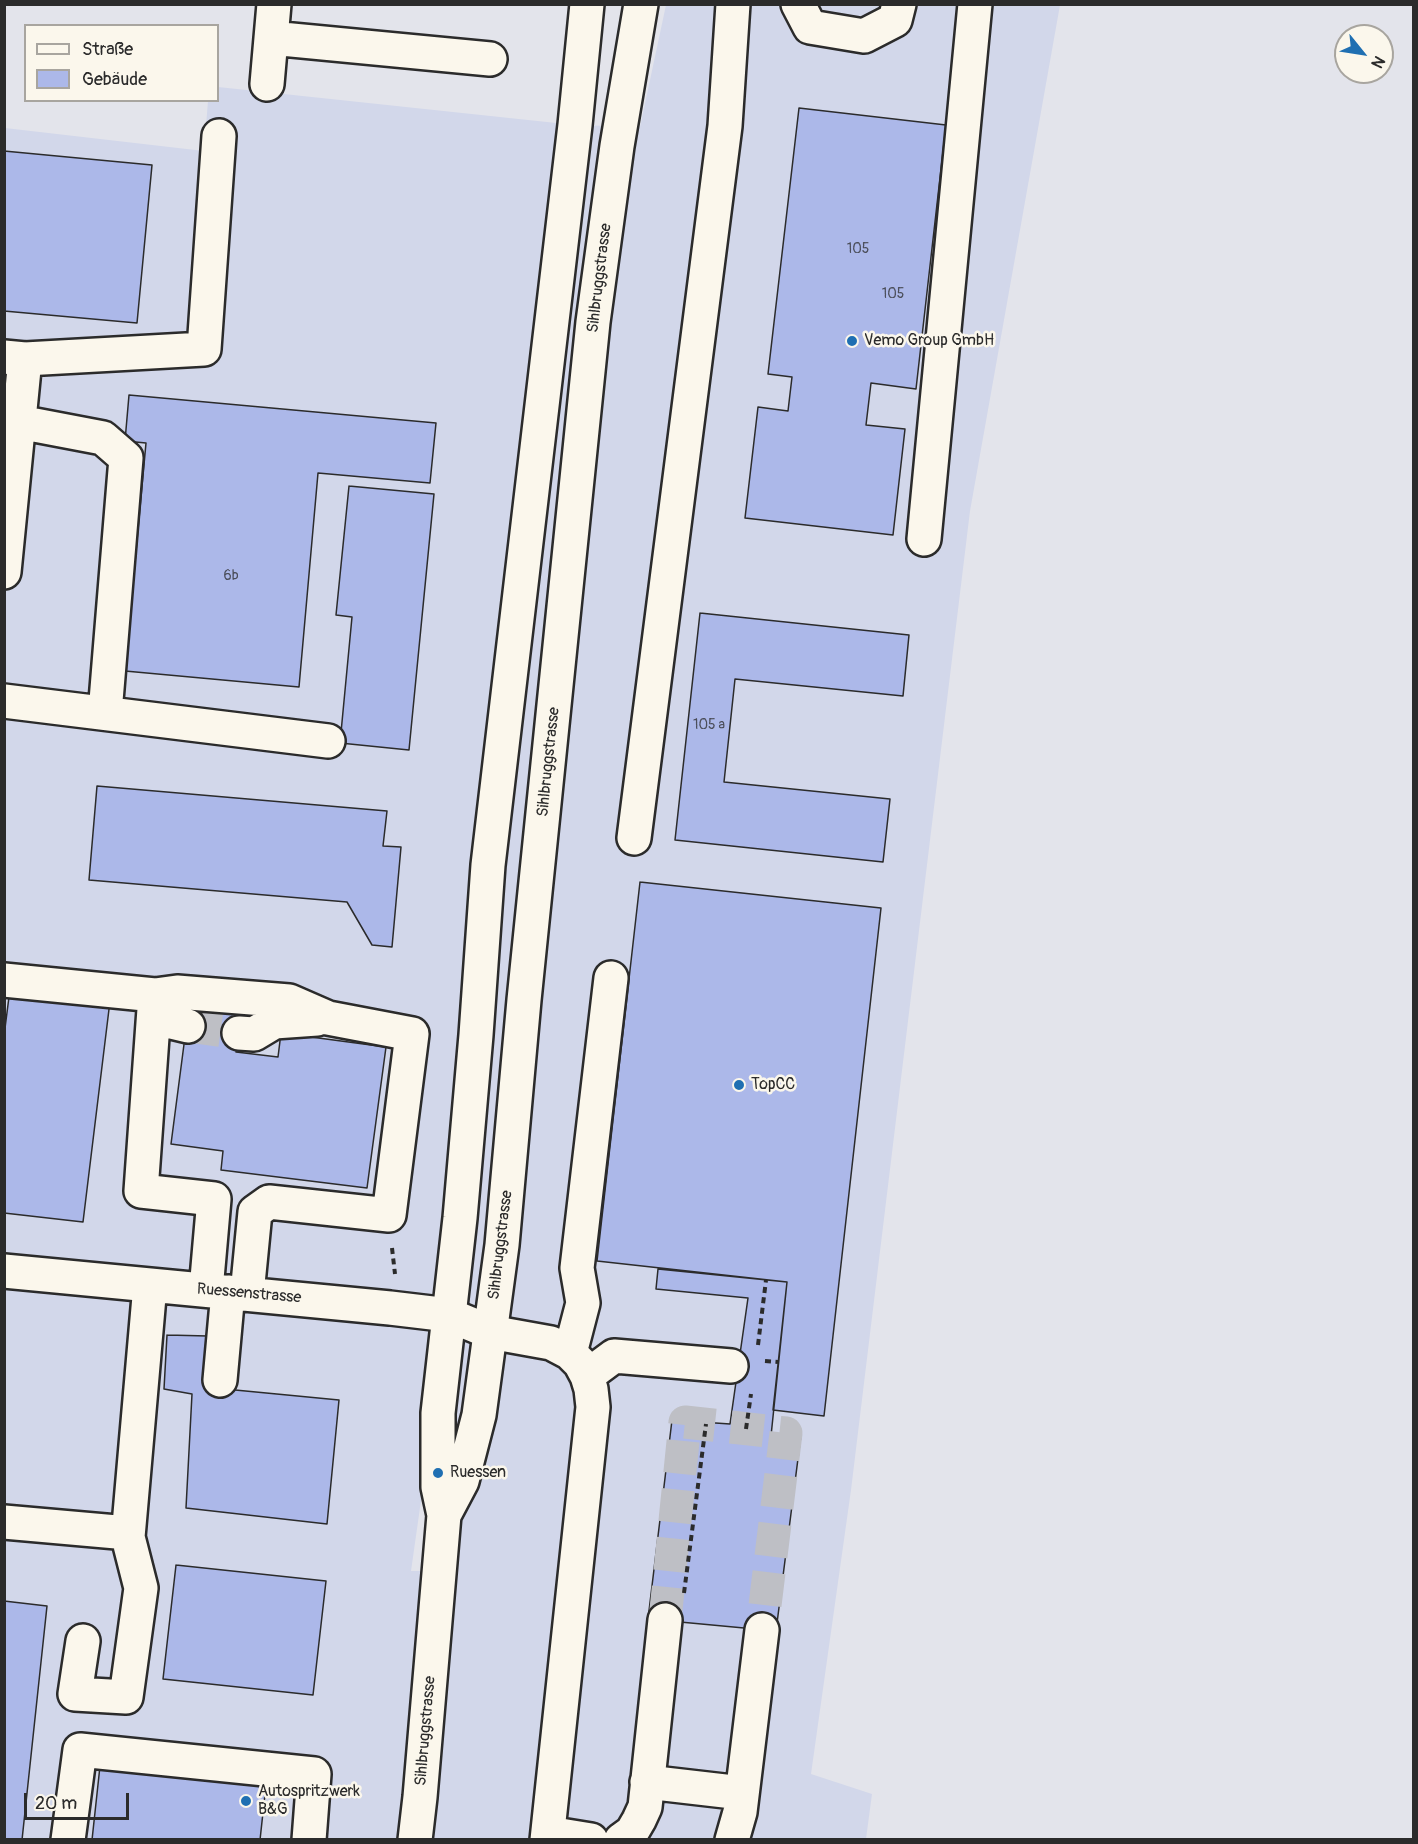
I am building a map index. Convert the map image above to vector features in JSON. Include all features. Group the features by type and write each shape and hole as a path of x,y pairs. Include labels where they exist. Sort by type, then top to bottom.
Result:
{"main road":[{"path":"267,84 274,4"},
{"name":"Sihlbruggstrasse","path":"415,1839 444,1515 438,1487 438,1413 460,1218 488,865 575,125 587,4"},
{"name":"Sihlbruggstrasse","path":"444,1515 462,1481 479,1415 502,1245 524,1000 593,322 620,127 641,4"},
{"path":"634,838 725,126 733,4"},
{"path":"798,4 810,27 864,36 895,20 899,4"},
{"path":"924,539 975,4"},
{"path":"271,38 490,59"},
{"path":"4,572 19,422 15,358 204,349 219,136"},
{"path":"19,422 103,438 126,458 105,713"},
{"path":"4,701 328,741"},
{"path":"591,1839 548,1836 593,1407 591,1389 578,1364 583,1303 576,1268 611,978"},
{"path":"4,980 155,995 177,992 289,1001 328,1018 412,1034 389,1215 269,1202 255,1212 227,1292"},
{"path":"155,995 167,1021 188,1026"},
{"path":"155,995 141,1191 213,1198 227,1292 220,1380"},
{"path":"239,1033 254,1034 274,1022 328,1018"},
{"name":"Ruessenstrasse","path":"4,1271 449,1315 490,1332 551,1343 578,1364"},
{"path":"83,1641 75,1694 126,1697 141,1588 128,1533 150,1285"},
{"path":"578,1364 614,1356 731,1366"},
{"path":"4,1522 128,1533"},
{"path":"621,1839 632,1832 645,1807 674,1610"},
{"path":"732,1839 740,1812 762,1630"},
{"path":"68,1839 80,1750 314,1774 309,1839"},
{"path":"647,1782 742,1793"}],"path":[{"path":"674,1610 706,1424"}],"shaded area":[{"path":"666,5 1060,5 970,511 851,1490 811,1774 872,1794 866,1839 5,1840 5,128 204,151 208,102 219,102 219,87 575,125 640,127","holes":["455,1261 440,1571 411,1571"]}],"building":[{"path":"799,108 946,125 916,389 871,383 866,425 905,429 893,535 745,518 758,407 788,411 792,377 768,374"},
{"path":"4,151 152,165 137,323 4,311"},
{"path":"129,395 436,423 430,483 318,473 299,687 125,671 146,443 125,441"},
{"path":"349,486 434,494 409,750 340,743 352,617 336,615"},
{"path":"700,613 909,635 903,696 735,679 724,782 890,799 883,862 675,840"},
{"path":"97,786 387,811 383,846 401,847 392,947 372,945 347,902 89,880"},
{"name":"TopCC","path":"640,882 881,908 824,1416 773,1410 787,1282 597,1261"},
{"path":"10,989 110,1001 83,1222 4,1213 4,1036"},
{"path":"189,1006 242,1013 236,1052 278,1057 281,1033 386,1047 367,1188 221,1170 223,1151 171,1144"},
{"path":"658,1269 787,1282 771,1436 801,1435 776,1631 648,1619 672,1420 730,1424 748,1298 656,1289"},
{"path":"167,1335 208,1336 204,1387 339,1400 327,1524 186,1508 192,1394 164,1389"},
{"path":"176,1565 326,1581 313,1695 163,1679"},
{"path":"4,1601 47,1606 22,1840 4,1840"},
{"path":"100,1766 266,1785 260,1840 92,1840"}],"tunnel":[{"path":"188,1026 239,1033"},
{"path":"665,1620 685,1422 786,1433 762,1630"}],"place":[{"name":"Vemo Group GmbH","path":"852,341"},
{"name":"TopCC","path":"739,1085"},
{"name":"Ruessen","path":"438,1473"},
{"name":"Autospritzwerk B&G","path":"246,1801"}]}
